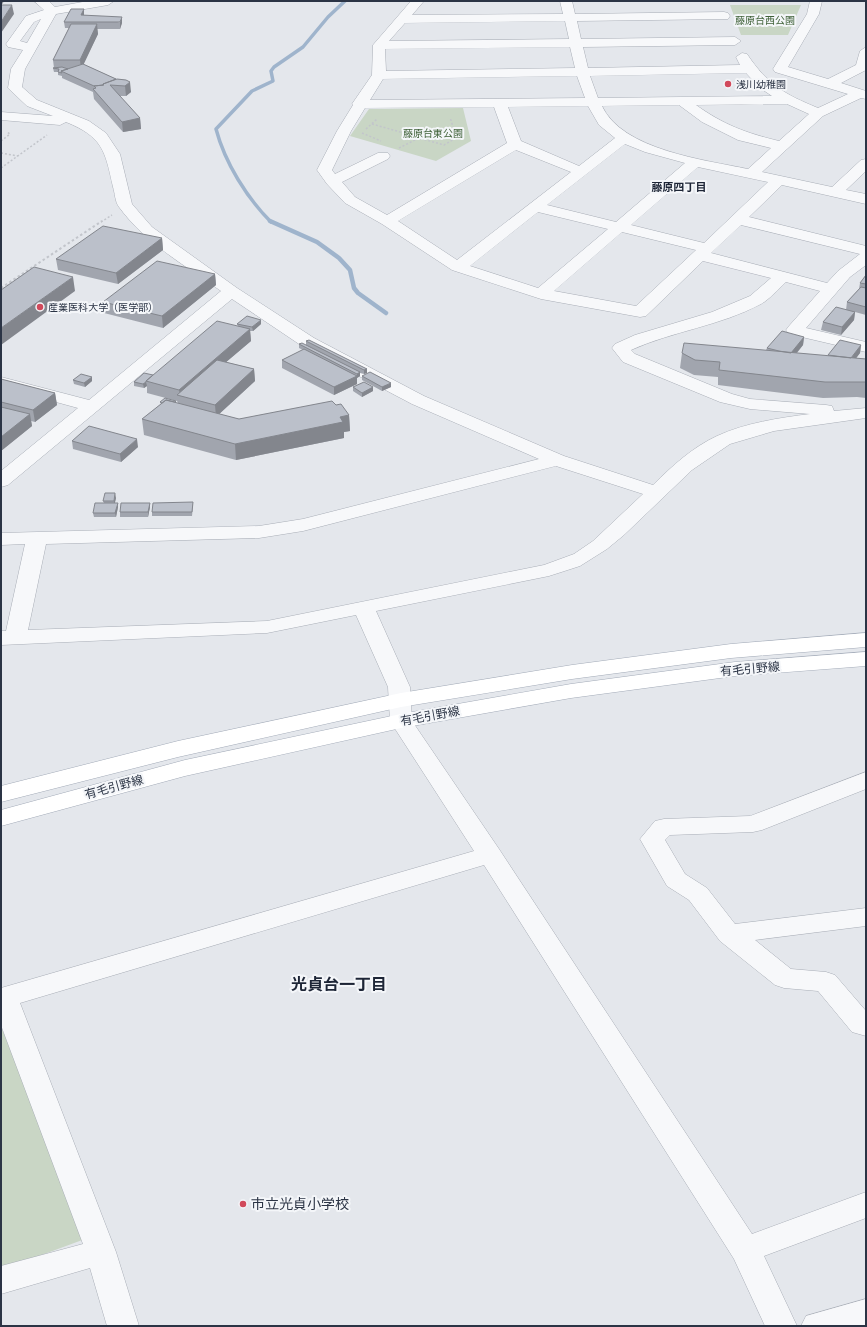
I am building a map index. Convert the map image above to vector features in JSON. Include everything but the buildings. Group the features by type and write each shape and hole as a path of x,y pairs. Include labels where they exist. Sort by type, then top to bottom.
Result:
{"main road":[{"name":"有毛引野線","path":"1,818 401,710 572,672 731,651 866,640"},
{"name":"有毛引野線","path":"1,794 178,749 401,710 571,691 719,671 866,659"}],"street":[{"path":"40,1 46,4 52,11"},
{"path":"31,47 12,44 30,19 52,11 108,1"},
{"path":"418,1 378,45 379,75 360,104 324,170 350,200 387,220 458,267 541,294 640,312 779,180"},
{"path":"566,1 583,71 593,102 605,124 624,138 660,153 695,162 866,199"},
{"path":"718,1 748,69 763,84 786,100 818,113"},
{"path":"816,1 813,14 780,69 863,94"},
{"path":"84,5 93,14"},
{"path":"52,11 18,69 15,88 32,103 82,124 101,136 113,154 125,205 147,230 231,291 308,342 405,393 557,460 656,492"},
{"path":"402,19 724,16"},
{"path":"378,45 577,44 735,41"},
{"path":"829,84 862,67 866,51"},
{"path":"379,75 748,69"},
{"path":"750,174 818,113 863,94"},
{"path":"360,104 500,104 786,100"},
{"path":"682,101 706,119 743,137 781,146"},
{"path":"500,104 515,144 580,171"},
{"path":"1,116 82,124"},
{"path":"458,267 624,138"},
{"path":"387,220 515,144"},
{"path":"332,181 383,156"},
{"path":"541,294 695,162"},
{"path":"835,192 866,163"},
{"path":"537,207 619,227 784,276 832,288"},
{"path":"737,219 866,251"},
{"path":"866,258 844,274 795,330 866,347"},
{"path":"784,276 756,300 718,316 679,329 641,339 621,348 628,358 726,398 750,404 820,408 845,416"},
{"path":"1,481 231,291"},
{"path":"1,382 92,406"},
{"path":"37,537 9,638 267,626 549,570 579,559 600,545 656,492 698,456 724,440 769,426 866,412"},
{"path":"1,539 259,532 303,525 557,460"},
{"path":"364,607 399,687 401,710 490,855 745,1250 781,1326"},
{"path":"865,1027 826,982 784,978 729,934 698,894 676,880 652,839 664,827 753,824 866,780"},
{"path":"123,1326 101,1252 3,998 490,855"},
{"path":"729,934 866,916"},
{"path":"745,1250 866,1205"},
{"path":"1,1280 101,1252"},
{"path":"816,1326 866,1313"}],"path":[{"path":"361,133 377,118"},
{"path":"372,124 444,145 456,138 451,120 443,118"},
{"path":"1,168 45,136 82,124"},
{"path":"1,141 10,134 6,132"},
{"path":"399,148 419,138"},
{"path":"1,153 18,156"},
{"path":"1,288 125,205"}],"green space":[{"name":"藤原台西公園","path":"730,5 801,5 788,35 741,35"},
{"name":"藤原台東公園","path":"463,108 471,141 436,161 350,136 369,109"},
{"path":"1,1026 85,1239 1,1270"}],"waterway":[{"path":"270,221 245,191 231,167 216,129 252,91 273,81 271,71 274,67 303,47 328,17 345,1"},
{"path":"270,221 317,242 339,258 350,270 354,288 358,293 386,313"}],"place":[{"name":"浅川幼稚園","path":"728,84"},
{"name":"産業医科大学（医学部）","path":"40,307"},
{"name":"市立光貞小学校","path":"243,1204"}],"district":[{"name":"藤原四丁目","path":"679,187"},
{"name":"光貞台一丁目","path":"339,984"}]}
